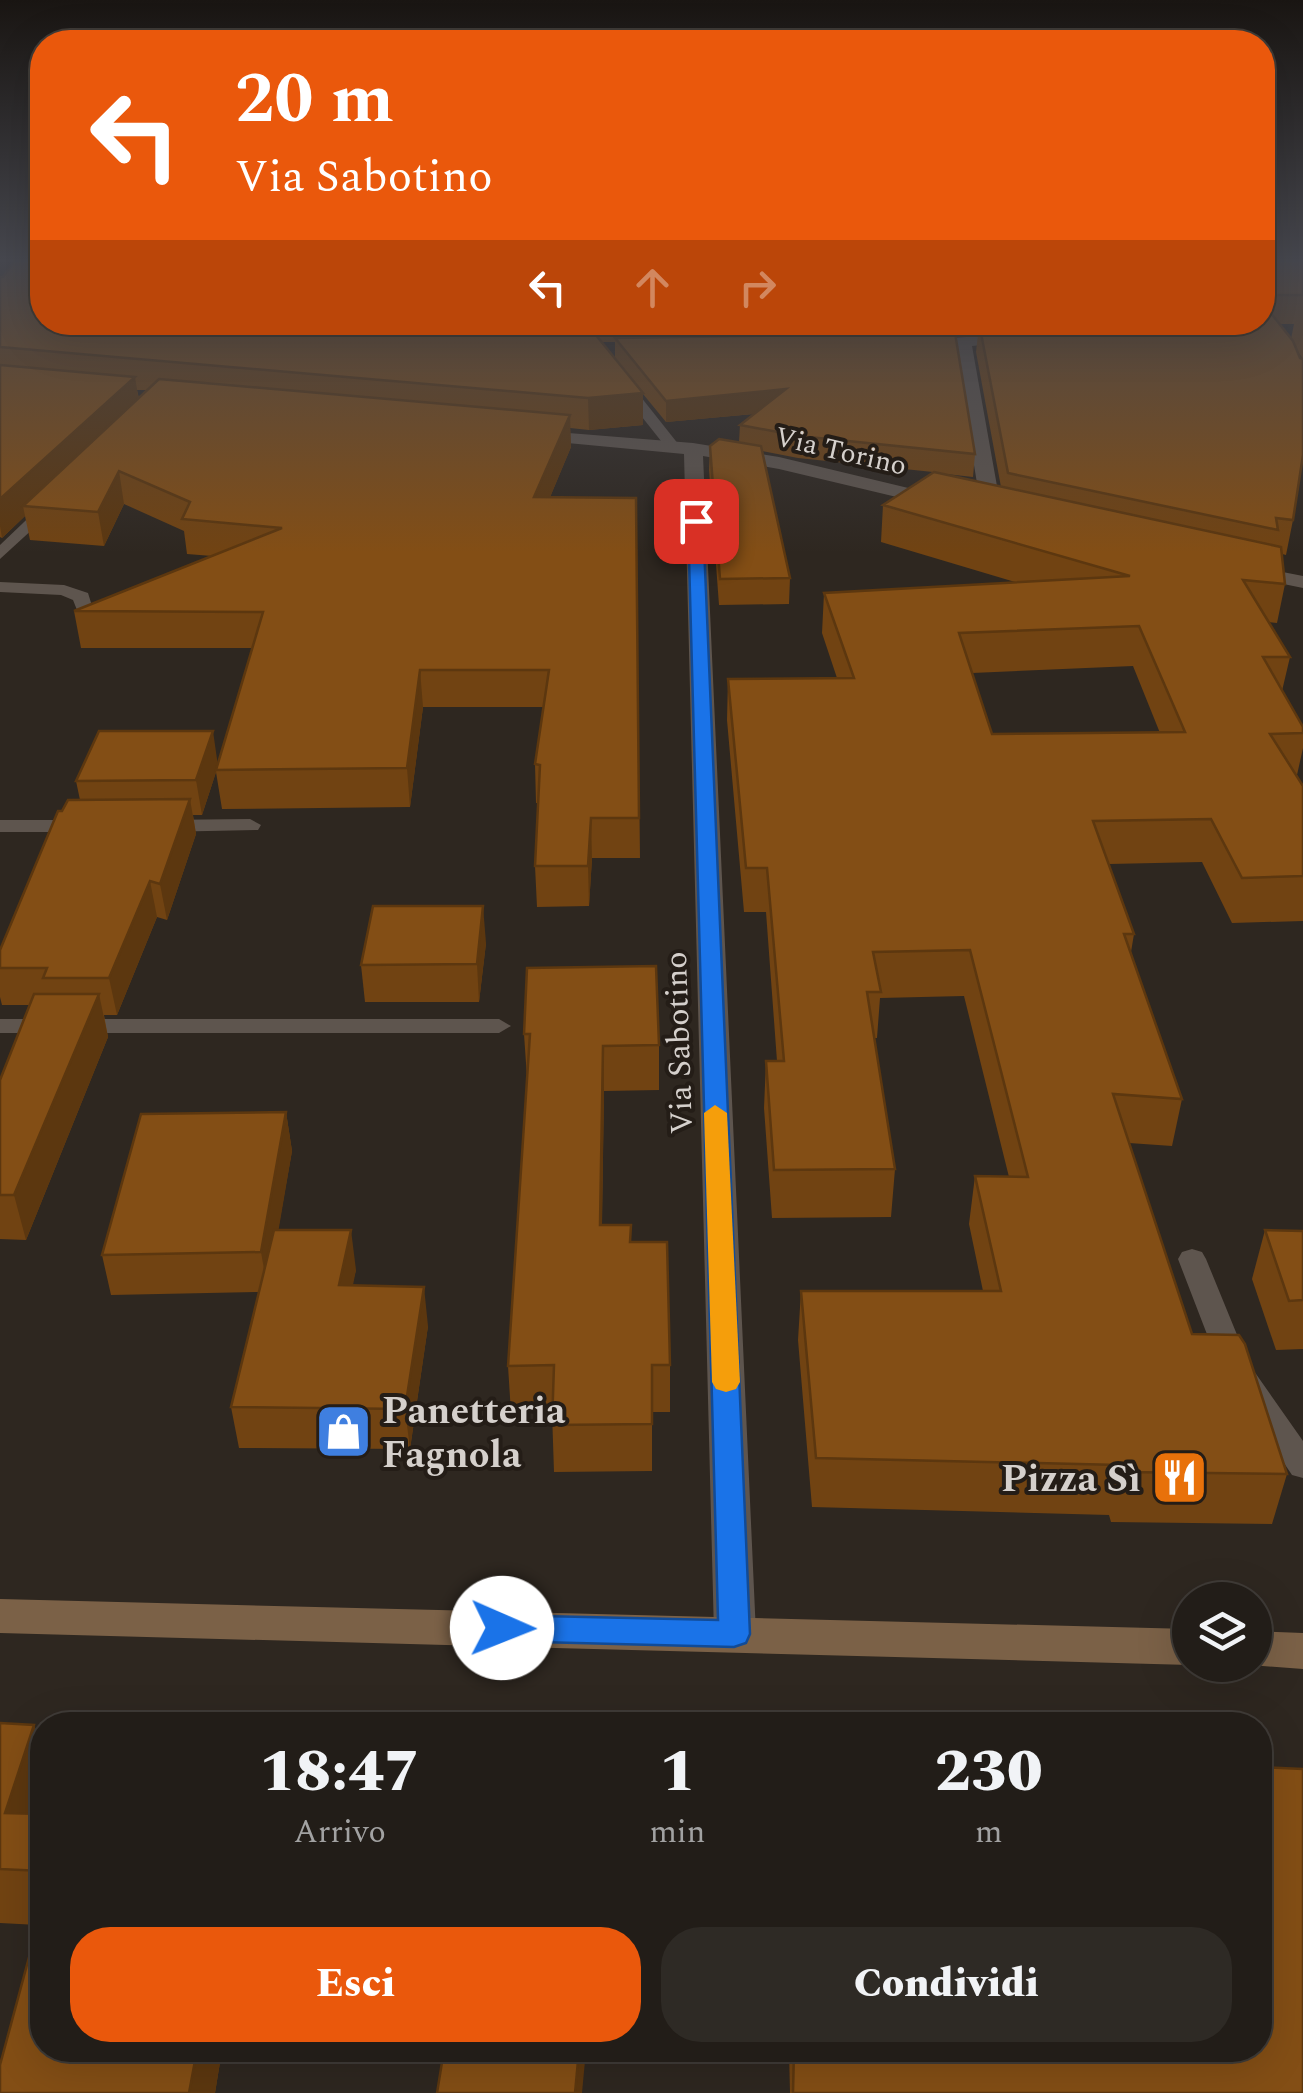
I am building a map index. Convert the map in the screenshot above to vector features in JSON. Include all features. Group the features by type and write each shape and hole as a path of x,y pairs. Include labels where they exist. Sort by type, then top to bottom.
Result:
{"main road":[{"path":"0,1616 1172,1647"},
{"path":"1272,1650 1303,1651"}],"street":[{"name":"Via Torino","path":"520,434 683,448 780,463 983,512 965,358"},
{"name":"Via Sabotino","path":"683,448 734,1634"},
{"path":"1228,567 1303,582"}],"lane":[{"path":"608,365 683,448"},
{"path":"0,554 68,489"},
{"path":"0,588 64,590 82,596 83,606"},
{"path":"0,826 250,826"},
{"path":"0,1026 499,1026"},
{"path":"1192,1260 1235,1368 1303,1466"}],"building":[{"path":"123,358 614,358 643,393 588,398"},
{"path":"631,358 959,358 975,454 799,436 740,425 786,389 666,401"},
{"path":"986,358 1303,359 1303,455 1293,520 1276,518 1278,530 1008,473"},
{"path":"0,365 135,377 0,499"},
{"path":"159,379 570,415 534,497 636,498 639,818 591,818 588,866 535,866 540,765 535,764 549,670 420,670 407,768 216,770 263,612 74,611 282,528 182,519 190,502 119,471 98,512 23,506"},
{"path":"719,439 761,446 790,578 720,579 710,446"},
{"path":"934,472 1281,547 1285,584 1243,580 1290,657 1263,657 1303,727 1303,733 1270,734 1303,786 1303,876 1242,878 1211,819 1093,821 1134,934 1124,934 1182,1099 1113,1094 1192,1334 1239,1335 1287,1474 1122,1472 1119,1465 816,1458 801,1291 1001,1291 975,1176 1028,1177 970,950 873,952 881,992 867,992 895,1169 774,1170 766,1061 784,1061 767,868 746,868 728,679 854,678 824,593 1130,576 883,505","holes":["1139,626 1185,732 992,734 959,633"]},
{"path":"99,731 213,731 196,780 76,781"},
{"path":"190,799 160,884 150,881 109,978 43,978 47,968 0,968 0,950 58,811 68,800"},
{"path":"373,906 483,906 477,964 361,965"},
{"path":"656,966 659,1045 603,1046 600,1225 631,1225 630,1242 667,1242 670,1365 652,1365 652,1424 552,1425 554,1365 508,1366 530,1034 524,1034 527,968"},
{"path":"34,994 99,994 14,1195 0,1195 0,1080"},
{"path":"286,1112 261,1252 102,1255 141,1114"},
{"path":"274,1230 351,1230 339,1285 424,1287 405,1409 231,1407"},
{"path":"1265,1230 1303,1231 1303,1300 1289,1301"},
{"path":"0,1723 30,1725 30,1737 5,1813 30,1814 30,1870 0,1869"},
{"path":"1272,1768 1303,1769 1303,2093 793,2093 794,2062 1272,2062"},
{"path":"30,1954 30,2062 195,2062 189,2093 0,2093 0,2065"},
{"path":"442,2062 578,2062 575,2093 437,2093"}],"slow traffic":[{"path":"715,1113 726,1382"}],"place":[{"name":"Panetteria Fagnola","path":"343,1432"},
{"name":"Pizza Sì","path":"1180,1478"}],"route":[{"path":"502,1628 734,1634 696,521"}]}
